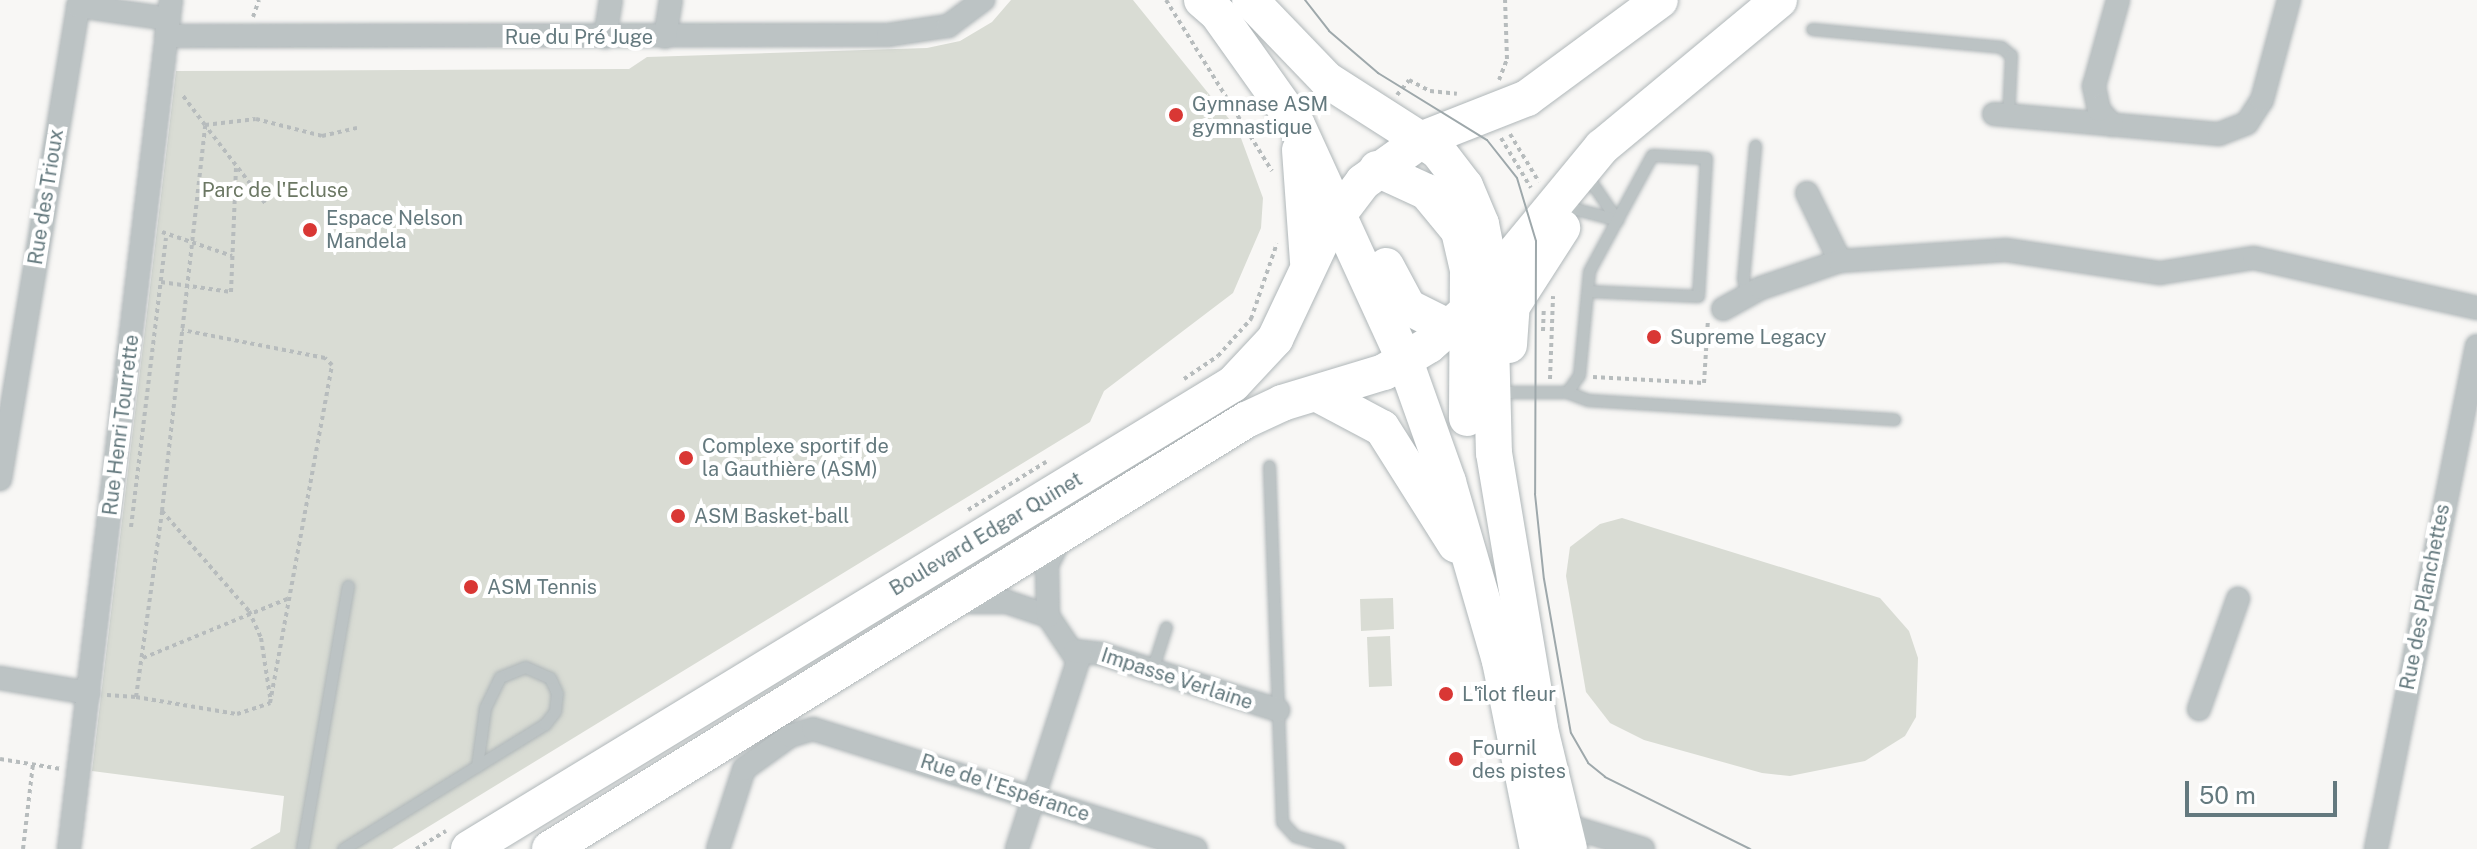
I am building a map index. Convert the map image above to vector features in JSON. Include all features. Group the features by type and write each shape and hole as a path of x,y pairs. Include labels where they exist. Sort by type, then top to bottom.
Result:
{"main road":[{"path":"1202,0 1266,79 1297,125 1357,191 1405,361 1474,569 1551,834"},
{"path":"1250,0 1327,80 1423,139 1465,186 1487,245 1493,443 1540,729 1551,834"},
{"name":"Boulevard Edgar Quinet","path":"462,837 1233,384 1275,339 1308,269 1357,191 1423,139 1527,98 1660,0"},
{"path":"1493,443 1506,392 1512,306 1641,111 1779,0"},
{"path":"1266,79 1319,128 1357,191 1401,299 1458,321"},
{"name":"Boulevard Edgar Quinet","path":"550,849 958,602 986,577 1257,414 1405,361 1458,321 1490,285 1571,179 1641,111"},
{"path":"1297,125 1308,269"},
{"path":"1357,191 1427,192 1448,212 1466,250 1458,321 1473,464 1508,539"},
{"path":"1318,394 1382,428 1474,569"}],"street":[{"path":"605,37 611,0"},
{"path":"665,37 671,0"},
{"name":"Rue du Pré Juge","path":"169,18 605,37 926,32 948,26 983,0"},
{"path":"2112,125 2099,110 2094,86 2118,0"},
{"path":"2001,115 2219,134 2247,123 2262,100 2289,0"},
{"name":"Rue des Trioux","path":"0,479 78,6 169,18"},
{"name":"Rue Henri Tourrette","path":"69,849 169,18"},
{"path":"1807,193 1840,261"},
{"path":"1723,309 1747,294 1840,261 2006,250 2160,273 2254,258 2477,308"},
{"name":"Rue des Planchettes","path":"2376,849 2477,346"},
{"path":"1048,616 1047,565 1064,529"},
{"path":"2199,709 2238,599"},
{"path":"958,602 1007,602 1048,616 1075,651 1077,669 1017,849"},
{"name":"Impasse Verlaine","path":"1075,651 1091,651 1278,710"},
{"path":"0,678 89,693"},
{"name":"Rue de l'Espérance","path":"718,849 744,769 790,736 813,729 1196,849"},
{"path":"1551,834 1643,849"}],"lane":[{"path":"1812,29 2001,47 2011,55 2001,115"},
{"path":"1747,294 1743,279 1755,146"},
{"path":"1567,392 1579,375 1589,271 1652,155 1706,158 1698,296 1588,291"},
{"path":"1585,198 1618,220"},
{"path":"1585,198 1618,220"},
{"path":"1506,392 1567,392 1588,400 1894,419"},
{"path":"1269,466 1282,822 1295,836 1338,849"},
{"path":"302,849 348,586"},
{"path":"1152,670 1166,627"},
{"path":"343,849 545,724 555,711 557,693 550,678 525,667 500,677 485,708 477,766"}],"path":[{"path":"1166,0 1272,170 1274,183"},
{"path":"163,72 265,203"},
{"path":"205,125 256,119 322,136 357,128"},
{"path":"136,697 162,511 205,125"},
{"path":"139,279 231,292 236,165"},
{"path":"145,228 232,256"},
{"path":"1181,380 1218,356 1251,319 1272,267 1279,232"},
{"path":"1579,375 1704,383 1706,323 1723,309"},
{"path":"182,330 325,358 332,365 270,703"},
{"path":"966,511 1060,454"},
{"path":"162,511 249,611 261,638 270,703"},
{"path":"142,659 249,611 289,598"},
{"path":"89,693 136,697 237,714 270,703"},
{"path":"0,759 61,769"},
{"path":"23,849 33,764"},
{"path":"416,849 462,837"}],"green space":[{"name":"Complexe sportif de la Gauthière (ASM)","path":"1011,0 1133,0 1238,130 1263,198 1261,228 1233,293 1104,391 1090,422 392,849 250,849 280,832 284,796 92,771 176,71 629,69 647,57 927,48 960,41 992,22"},
{"path":"1622,518 1880,598 1909,631 1918,658 1916,717 1905,736 1865,761 1790,776 1762,773 1644,740 1610,723 1586,692 1566,576 1570,547 1600,524"},
{"path":"1393,598 1394,629 1361,631 1360,599"},
{"path":"1390,636 1392,686 1369,687 1367,637"}],"tram line":[{"path":"1305,0 1329,31 1378,73 1487,140 1517,178 1536,241 1535,494 1544,579 1571,733 1588,763 1605,777 1750,849"}],"place":[{"name":"Gymnase ASM gymnastique","path":"1176,115"},
{"name":"Espace Nelson Mandela","path":"310,230"},
{"name":"Supreme Legacy","path":"1654,337"},
{"name":"Complexe sportif de la Gauthière (ASM)","path":"686,458"},
{"name":"ASM Basket-ball","path":"678,516"},
{"name":"ASM Tennis","path":"471,587"},
{"name":"L'îlot fleur","path":"1446,694"},
{"name":"Fournil des pistes","path":"1456,759"}],"park label":[{"name":"Parc de l'Ecluse","path":"275,190"}]}
